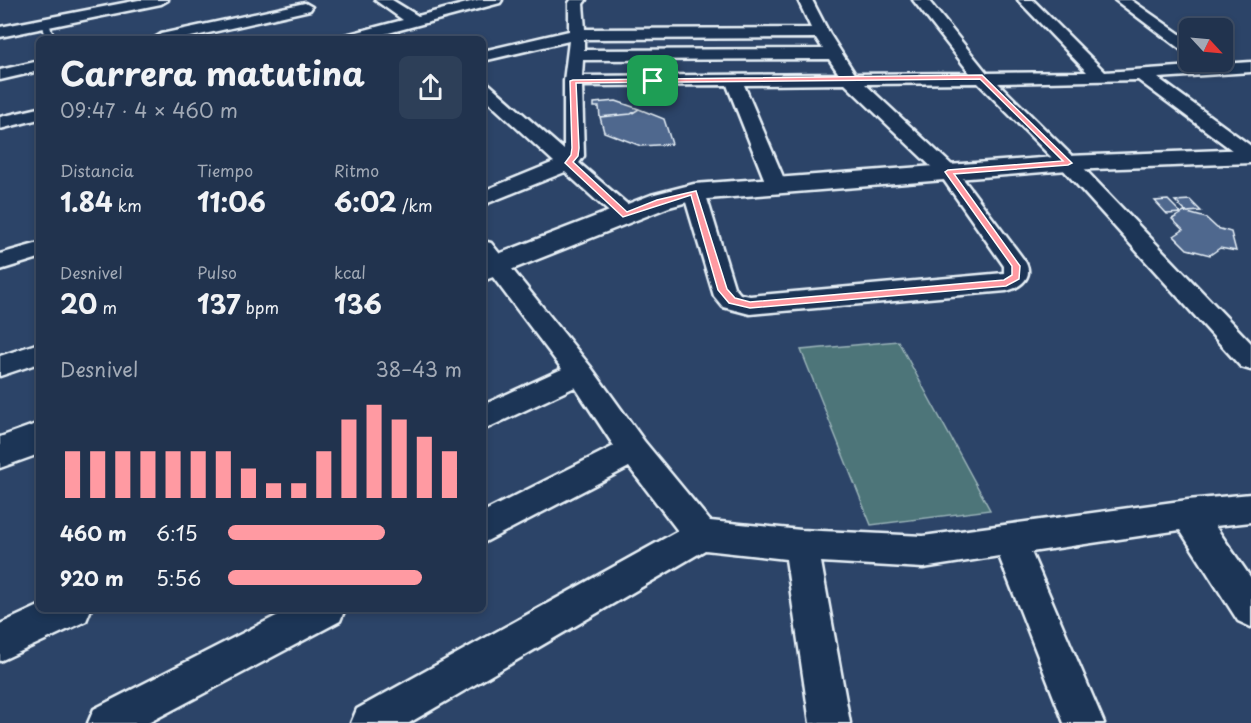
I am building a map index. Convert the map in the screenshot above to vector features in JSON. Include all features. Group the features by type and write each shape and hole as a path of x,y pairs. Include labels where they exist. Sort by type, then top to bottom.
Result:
{"street":[{"path":"0,32 161,0"},
{"path":"382,0 416,21"},
{"path":"359,36 495,0"},
{"path":"486,198 568,163 574,156 573,81 577,34 574,12 579,0"},
{"path":"693,192 723,290 732,301 750,305 1006,283 1016,277 1016,266 948,172 851,80 821,33 805,0"},
{"path":"920,0 982,77 1068,163 1251,360"},
{"path":"1025,0 1101,77"},
{"path":"1122,0 1179,41"},
{"path":"174,36 305,7"},
{"path":"486,55 577,34 821,33"},
{"path":"575,54 835,54"},
{"path":"1233,66 1251,67"},
{"path":"0,75 36,67"},
{"path":"573,81 1101,77 1179,69"},
{"path":"1141,74 1251,155"},
{"path":"734,81 777,186"},
{"path":"486,90 626,215"},
{"path":"0,123 36,114"},
{"path":"700,535 633,450 580,373 488,262 626,215 660,201 693,192 1068,163 1251,155"},
{"path":"0,262 36,251"},
{"path":"0,366 36,354"},
{"path":"486,417 580,373"},
{"path":"0,453 36,439"},
{"path":"486,526 633,450"},
{"path":"371,723 700,535 801,545 923,552 1188,514 1251,508"},
{"path":"1188,514 1251,609"},
{"path":"1010,541 1084,723"},
{"path":"801,545 830,723"},
{"path":"0,643 67,612"},
{"path":"108,723 321,612"}],"lane":[{"path":"45,23 49,36"}],"green space":[{"path":"898,341 990,510 871,525 801,350"}],"building":[{"path":"616,101 639,109 631,114 600,117 599,107 594,107 594,103"},
{"path":"639,109 664,119 672,144 641,146 604,132 600,117 631,114"},
{"path":"1168,200 1181,213 1167,214 1155,201"},
{"path":"1190,200 1201,211 1186,212 1175,201"},
{"path":"1184,212 1206,218 1217,228 1231,232 1236,251 1220,248 1210,255 1187,249 1174,236 1183,230 1172,219"}],"route":[{"path":"982,77 1068,163 948,172 1016,266 1016,277 1006,283 750,305 732,301 723,290 693,192 660,201 626,215 568,163 574,156 575,148 573,81 653,81 982,77"}]}
